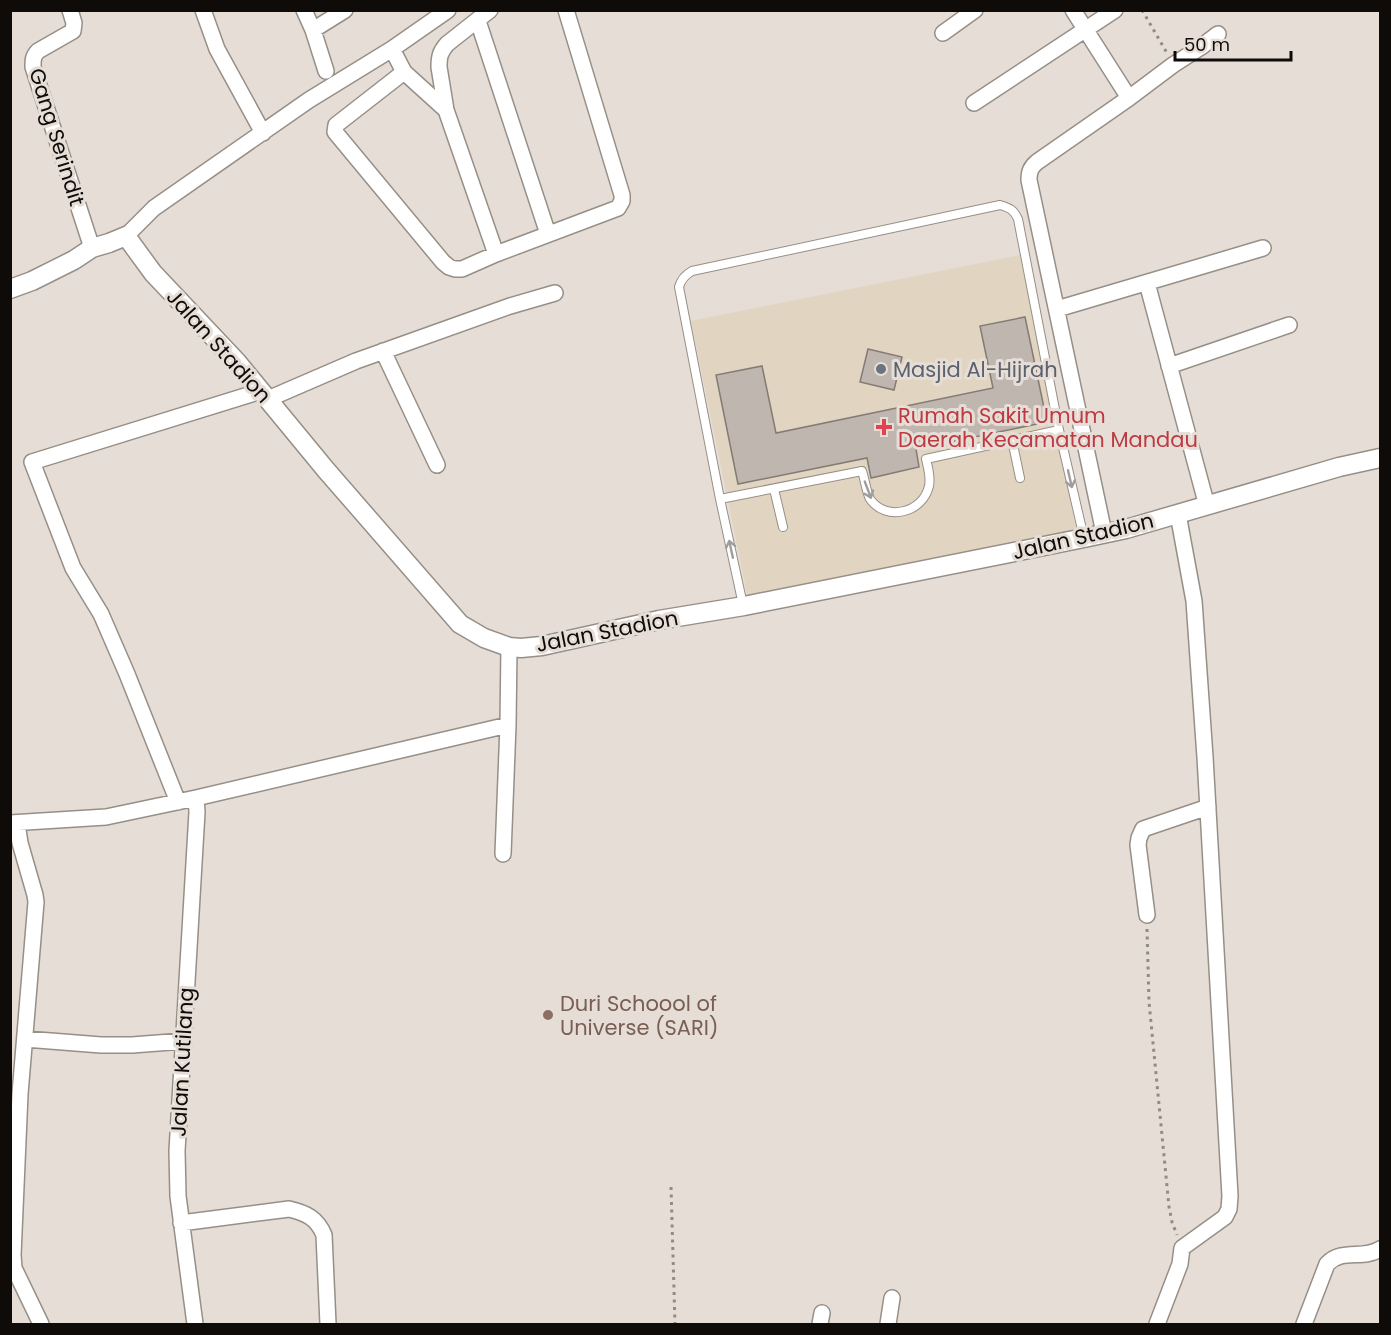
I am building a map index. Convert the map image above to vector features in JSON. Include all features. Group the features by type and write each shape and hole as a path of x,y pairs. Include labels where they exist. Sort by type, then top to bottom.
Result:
{"street":[{"name":"Gang Serindit","path":"70,10 74,23 73,31 38,51 34,55 33,67 92,248"},
{"path":"203,10 218,49 263,133"},
{"path":"304,10 326,71"},
{"path":"313,30 345,10"},
{"path":"10,289 32,281 74,260 92,248 126,236 154,208 309,100 392,49 448,10"},
{"path":"490,10 447,44 441,51 439,67 446,111 496,254"},
{"path":"404,72 336,125 335,132 443,262 449,267 462,269 618,208 622,201 567,10"},
{"path":"943,33 975,10"},
{"path":"1073,10 1129,98"},
{"path":"974,103 1115,10"},
{"path":"477,21 549,234"},
{"path":"1104,533 1029,173 1031,167 1037,162 1218,34"},
{"path":"392,49 404,72 446,111"},
{"name":"Jalan Stadion","path":"126,236 153,273 237,362 326,470 460,624 484,638 509,647 542,646 659,620 744,606 1126,529 1339,467 1380,458"},
{"path":"1057,309 1263,248"},
{"path":"1147,283 1207,506"},
{"path":"178,802 145,717 100,614 73,568 32,462 264,395 510,306 555,293"},
{"path":"1169,366 1289,325"},
{"path":"383,351 437,465"},
{"path":"1157,1324 1180,1264 1182,1248 1226,1217 1230,1196 1194,601 1178,514"},
{"path":"503,854 509,647"},
{"path":"41,1324 14,1268 13,1256 14,1150 36,902 14,823 106,817 508,725"},
{"name":"Jalan Kutilang","path":"195,1324 180,1223 177,1151 196,798"},
{"path":"1147,915 1138,845 1141,832 1143,829 1208,807"},
{"path":"25,1039 101,1045 184,1041"},
{"path":"180,1223 289,1209 303,1212 320,1225 324,1235 328,1324"},
{"path":"1304,1324 1327,1264 1332,1259 1338,1256 1368,1254 1380,1249"},
{"path":"888,1324 892,1298"}],"lane":[{"path":"744,606 720,499 679,287 680,281 692,271 1000,206 1009,207 1018,219 1059,430 1084,538"},
{"path":"720,499 862,471 870,498 879,506 896,513 908,511 917,507 928,489 930,478 926,459 1059,430"},
{"path":"1012,440 1020,478"},
{"path":"774,489 783,527"}],"path":[{"path":"1142,10 1173,65"},
{"path":"1147,915 1149,1002 1169,1207 1182,1248"},
{"path":"671,1187 675,1324"}],"shaded area":[{"name":"Rumah Sakit Umum Daerah Kecamatan Mandau","path":"1020,255 1077,533 748,599 691,321"}],"building":[{"path":"1025,317 1047,422 916,449 919,467 871,478 867,458 738,484 716,375 762,366 776,433 993,388 980,326"},
{"name":"Masjid Al-Hijrah","path":"868,349 902,357 894,390 860,382"}],"place":[{"name":"Masjid Al-Hijrah","path":"881,369"},
{"name":"Rumah Sakit Umum Daerah Kecamatan Mandau","path":"884,427"},
{"name":"Duri Schoool of Universe (SARI)","path":"548,1015"}]}
